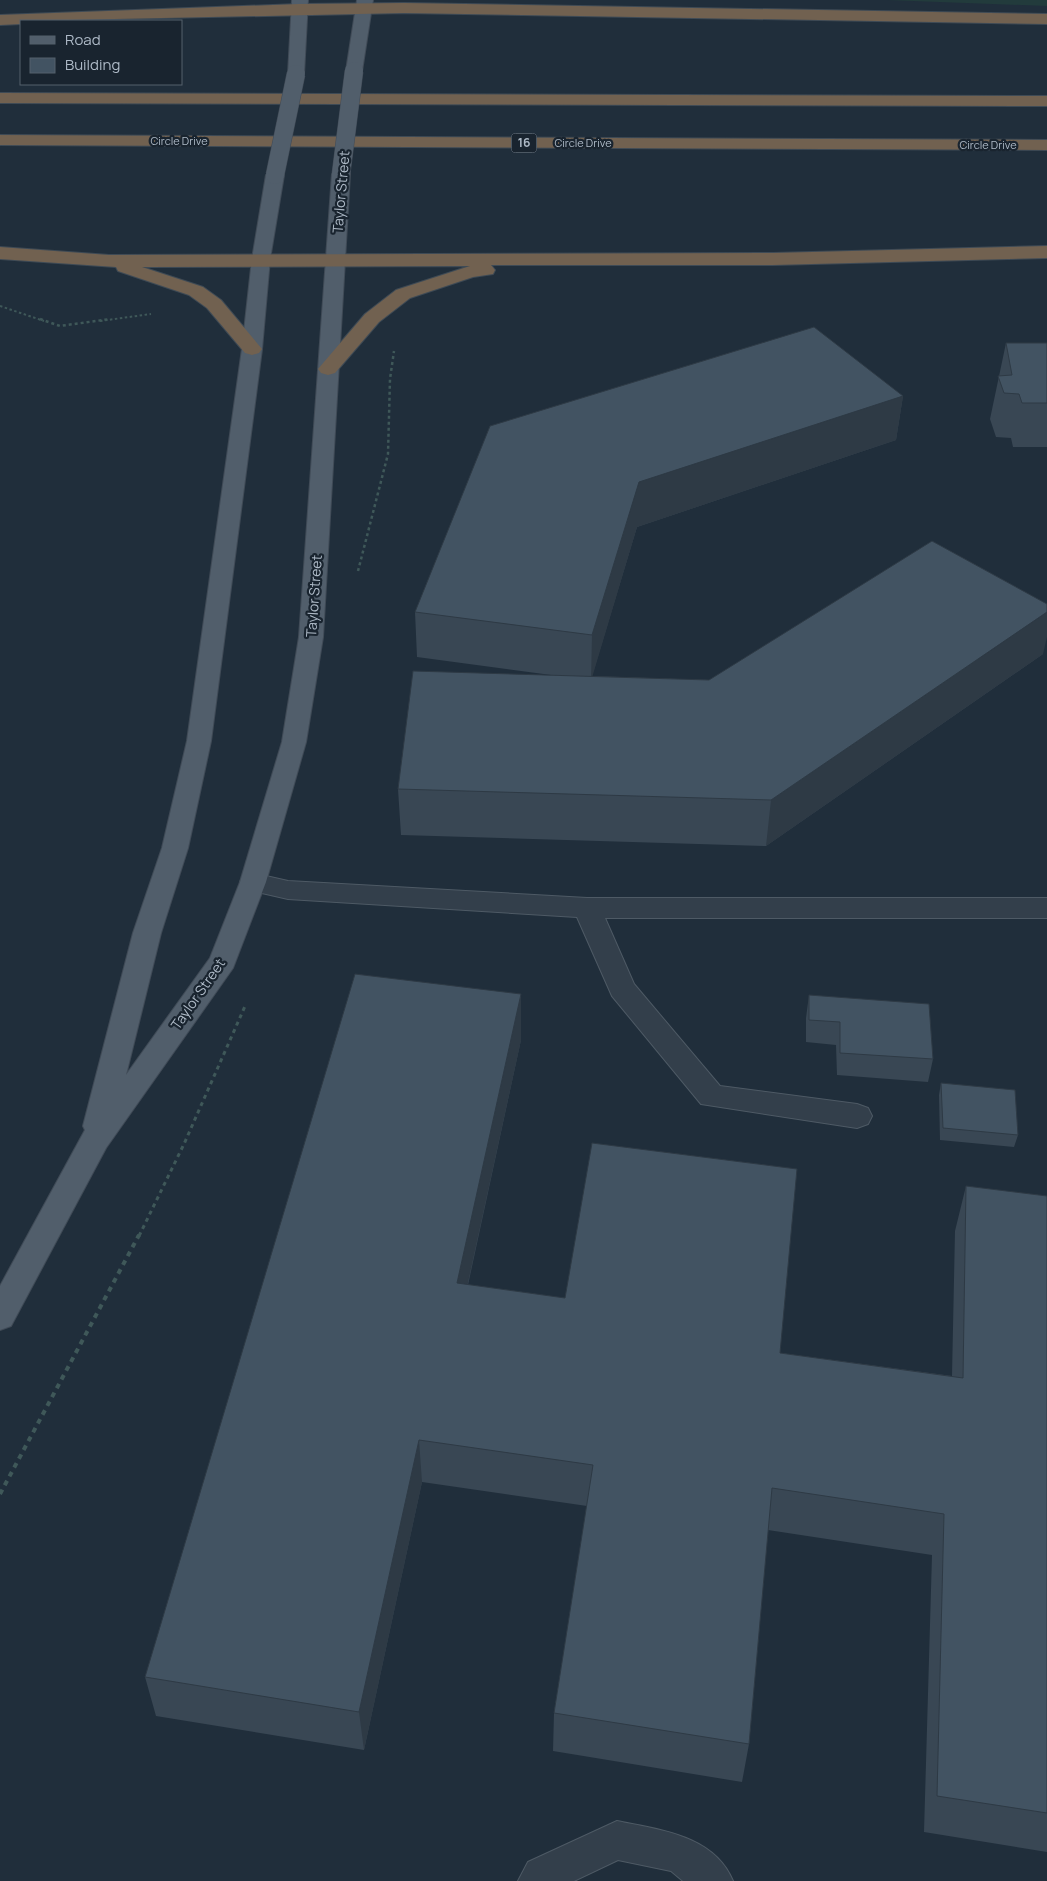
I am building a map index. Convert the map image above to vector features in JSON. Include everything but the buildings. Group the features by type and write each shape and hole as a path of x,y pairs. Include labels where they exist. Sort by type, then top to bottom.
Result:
{"highway":[{"path":"61,18 194,4 215,0"},
{"path":"479,0 688,12"},
{"path":"0,20 300,4 1047,19"},
{"path":"0,98 1047,101"},
{"name":"Circle Drive","path":"0,140 1047,146"},
{"path":"0,253 109,261 261,259 773,259 1047,252"},
{"path":"328,369 372,318 403,294 471,272 559,260"},
{"path":"109,261 196,291 214,304 252,349"}],"main road":[{"name":"Taylor Street","path":"95,1140 147,933 174,848 199,740 252,349 261,259 275,174 296,74 300,4"},
{"name":"Taylor Street","path":"0,1316 95,1140 223,961 253,882 294,742 311,637 341,174 364,4"}],"lane":[{"path":"253,882 288,890 587,908 1047,908"},
{"path":"587,908 622,989 711,1096 857,1116"},
{"path":"538,1881 542,1876 617,1840 681,1854 713,1881"}],"path":[{"path":"0,306 60,326 159,313"},
{"path":"0,1494 120,1274 184,1144 240,1021"}],"green space":[{"path":"887,0 1047,0 1047,6"}]}
